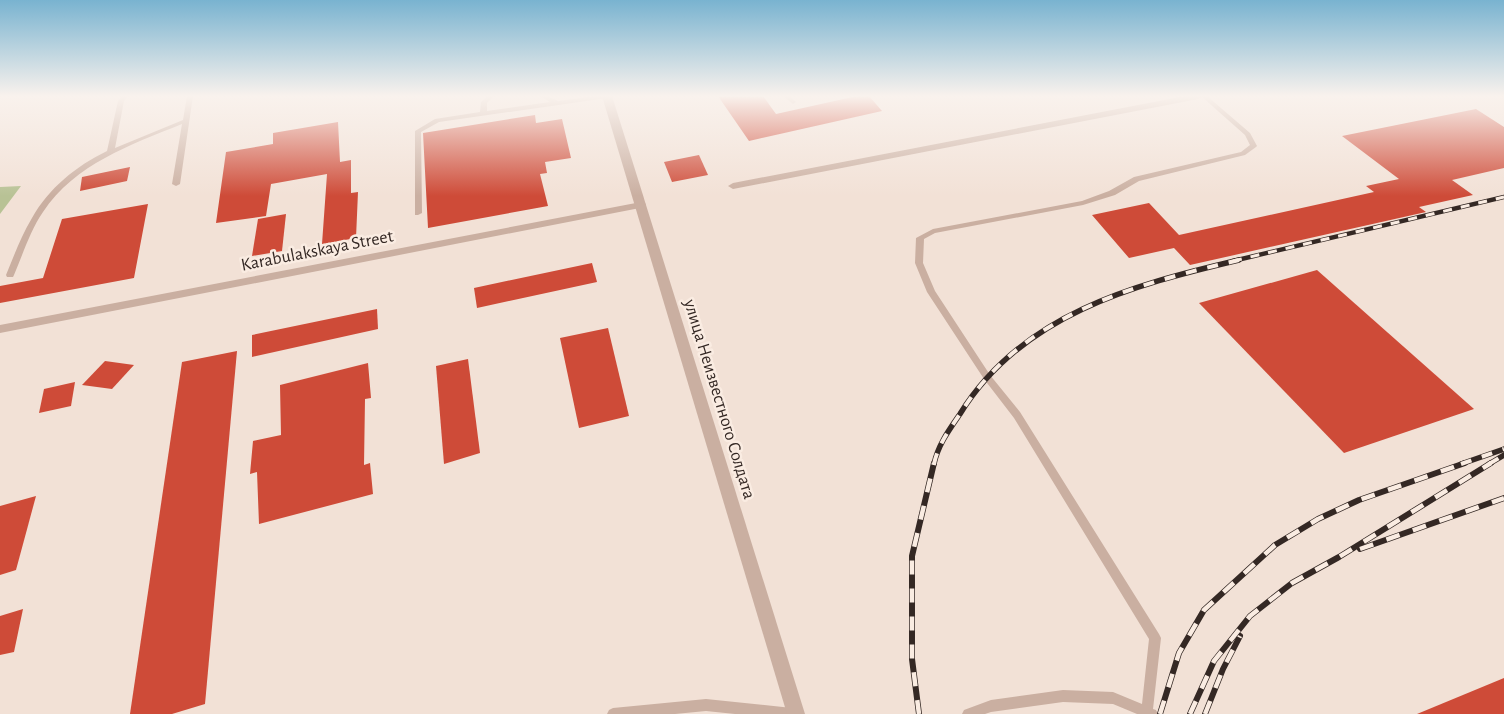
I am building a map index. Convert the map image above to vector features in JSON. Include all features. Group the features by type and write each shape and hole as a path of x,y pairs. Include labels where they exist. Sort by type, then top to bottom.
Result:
{"street":[{"name":"улица Неизвестного Солдата","path":"617,129 796,714"},
{"path":"733,186 1026,129"},
{"name":"Karabulakskaya Street","path":"0,329 641,205"}],"lane":[{"path":"110,153 115,129"},
{"path":"10,275 39,213 64,180 90,162 166,129"},
{"path":"176,184 184,129"},
{"path":"418,213 418,131 421,129"},
{"path":"968,714 991,706 1063,696 1113,698 1150,713 1155,638 1103,551 1017,415 987,377 931,292 919,263 920,238 933,231 1083,203 1112,193 1137,179 1243,154 1254,146 1248,134 1243,129"},
{"path":"613,714 706,705 792,714"}],"green space":[{"path":"21,186 0,214 0,187"}],"building":[{"path":"295,129 338,129 340,162 351,160 351,193 358,192 356,238 322,244 327,174 271,184 266,216 216,223 226,152 273,144 273,133"},
{"path":"446,129 564,129 571,158 545,162 547,173 540,174 548,206 428,228 423,133"},
{"path":"741,129 801,129 749,141"},
{"path":"1375,129 1504,129 1504,168 1452,180 1473,195 1419,207 1426,212 1190,265 1174,248 1129,258 1092,215 1149,203 1179,235 1374,192 1366,186 1399,179 1342,136"},
{"path":"699,155 708,175 672,182 664,162"},
{"path":"130,167 127,181 80,191 82,177"},
{"path":"148,204 134,278 0,303 0,286 43,278 62,219"},
{"path":"286,214 282,251 252,256 258,219"},
{"path":"592,263 597,282 477,308 474,288"},
{"path":"1317,270 1474,409 1344,453 1199,303"},
{"path":"377,309 378,329 252,357 252,335"},
{"path":"608,328 629,416 579,428 560,338"},
{"path":"237,351 205,704 172,714 130,714 182,362"},
{"path":"468,359 480,453 444,464 436,366"},
{"path":"105,361 134,365 112,389 82,385"},
{"path":"368,363 371,398 365,399 364,465 370,463 373,494 259,524 257,472 250,474 253,441 281,435 280,385"},
{"path":"75,382 71,406 39,413 44,389"},
{"path":"36,496 16,570 0,575 0,506"},
{"path":"23,609 14,652 0,655 0,616"},
{"path":"1504,678 1504,714 1417,714"}],"railway":[{"path":"1233,261 1504,197"},
{"path":"934,464 938,450 948,432 985,380 1014,352 1047,328 1082,309 1120,294 1159,281 1239,260"},
{"path":"1461,464 1504,449"},
{"path":"1489,464 1504,455"},
{"path":"919,714 912,659 912,556 934,463"},
{"path":"1160,714 1179,653 1204,610 1275,545 1318,519 1359,500 1465,463"},
{"path":"1190,714 1214,661 1250,616 1292,583 1339,557 1491,463"},
{"path":"1360,549 1504,498"},
{"path":"1205,714 1223,669 1240,636"}]}
